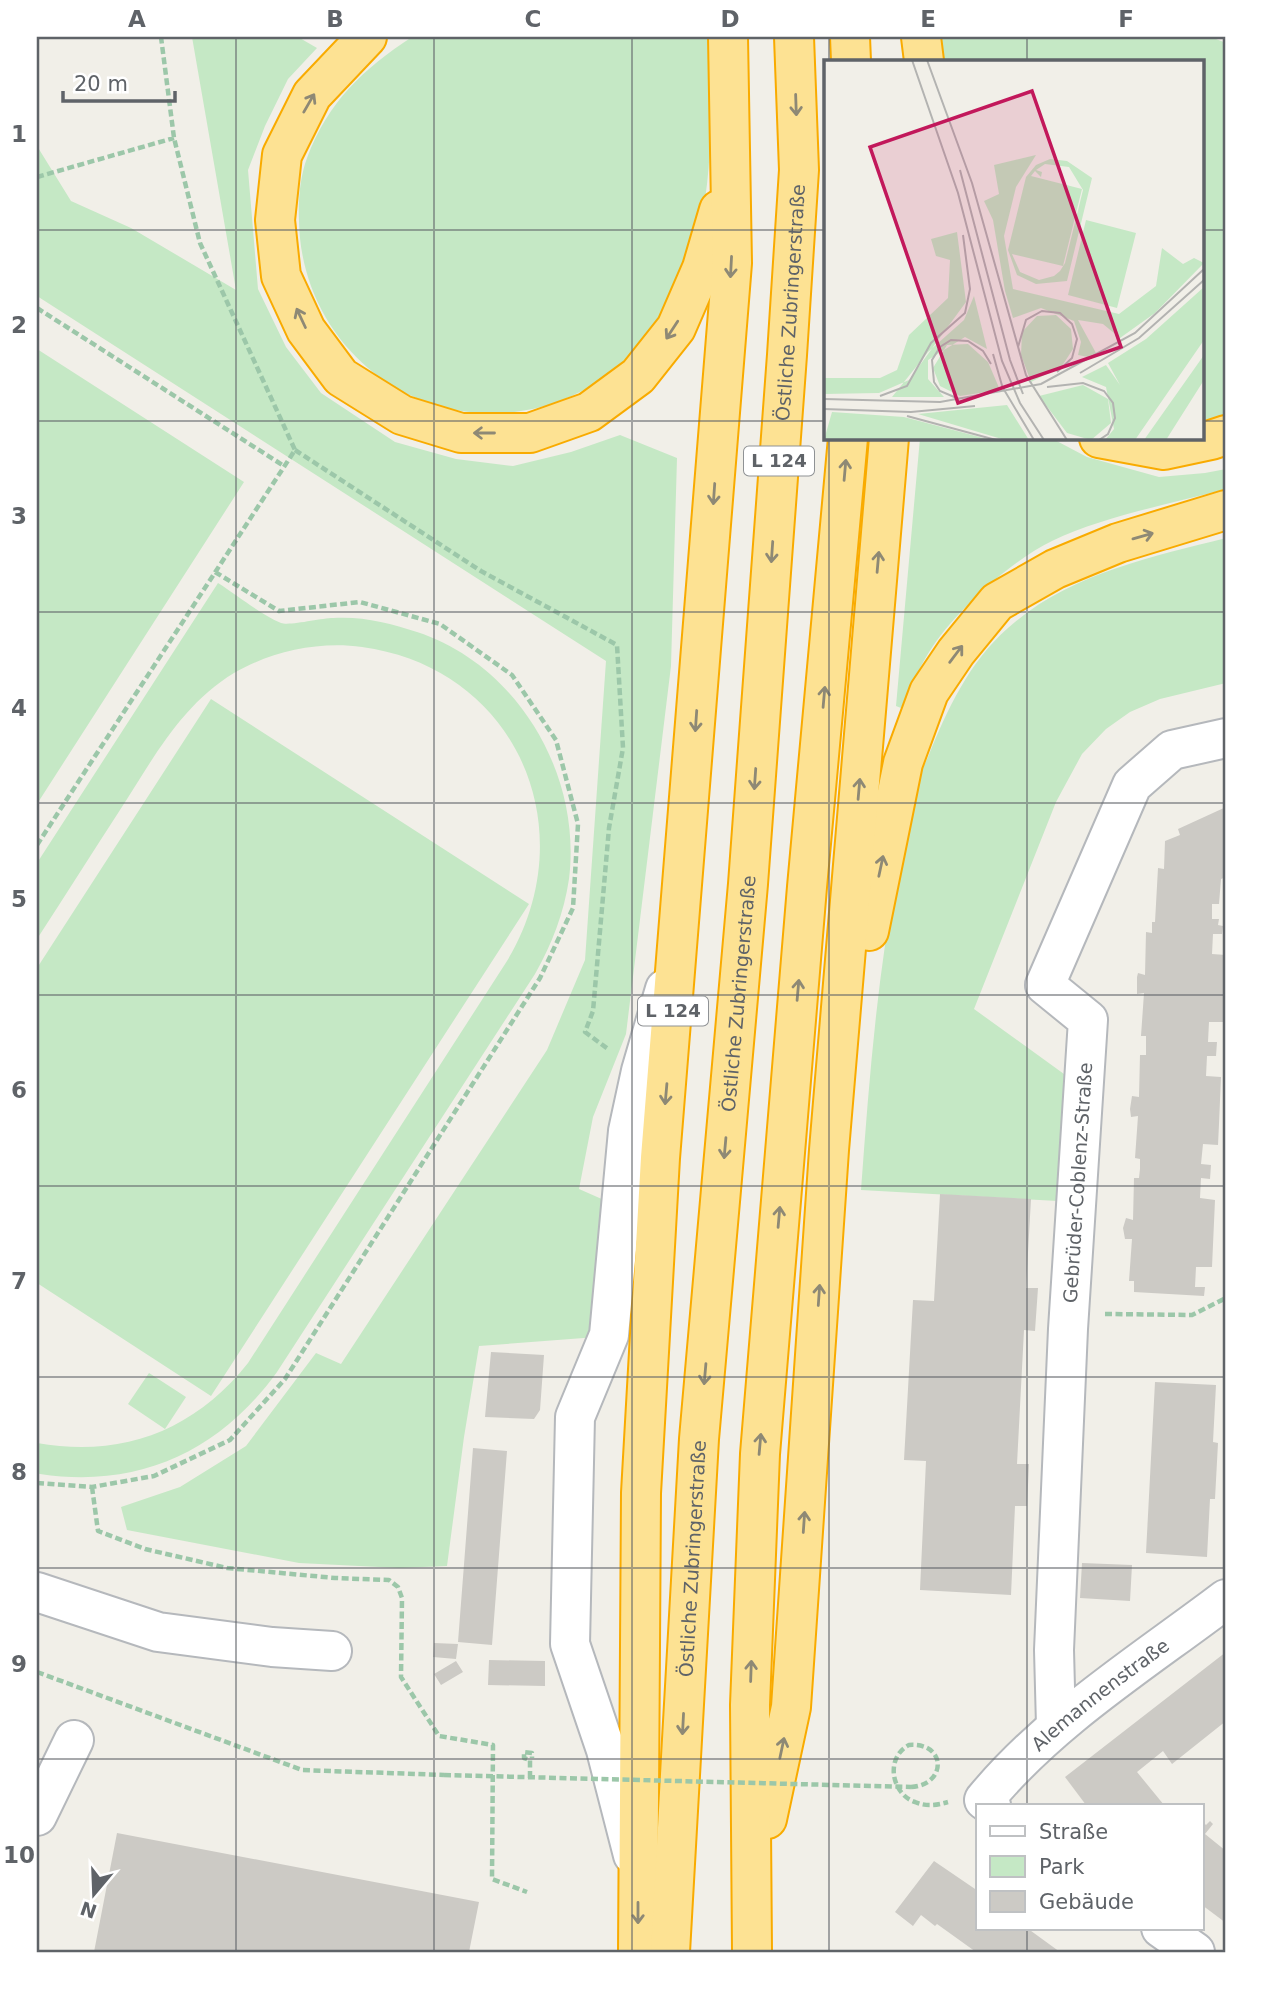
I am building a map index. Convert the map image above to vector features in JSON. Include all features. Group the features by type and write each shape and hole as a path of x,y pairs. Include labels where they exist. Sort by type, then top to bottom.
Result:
{"highway":[{"path":"367,37 312,95 282,155 275,220 281,276 306,330 341,377 402,415 461,433 530,433 589,412 638,376 676,328 702,268 721,202 731,150 728,37"},
{"name":"Östliche Zubringerstraße","path":"670,1952 699,1439 748,884 799,170 794,37"},
{"path":"850,37 851,60"},
{"path":"913,60 914,37"},
{"path":"921,37 924,60"},
{"name":"L 124","path":"638,1874 641,1493 660,1158 732,263 731,150"},
{"path":"1104,439 1164,450 1226,435"},
{"path":"752,1952 750,1705 760,1454 848,439"},
{"path":"752,1886 791,1707 829,1150 889,439"},
{"path":"829,1150 853,1031 873,906 903,763 929,692 956,652 997,602 1055,569 1118,543 1226,510"},
{"path":"638,1874 638,1952"}],"street":[{"name":"Gebrüder-Coblenz-Straße","path":"1056,1726 1054,1650 1068,1329 1088,1020 1045,985 1132,785 1171,750 1226,738"},
{"path":"638,1874 606,1750 570,1644 575,1417 609,1335 628,1131 641,1071 679,940"},
{"path":"37,1592 158,1632 272,1647 331,1651"},
{"name":"Alemannenstraße","path":"988,1803 1004,1775 1056,1726 1226,1599"},
{"path":"37,1816 74,1741"},
{"path":"1164,1930 1195,1952"}],"path":[{"path":"160,37 174,138 200,243 295,450 481,571 617,645 623,748 608,828 593,1011 585,1032"},
{"path":"37,177 174,138"},
{"path":"37,309 284,466"},
{"path":"37,845 295,450"},
{"path":"37,1483 92,1487 154,1476 230,1440 285,1379 540,978 573,908 578,824 556,740 512,675 440,624 360,601 279,611 215,572"},
{"path":"1068,1329 1104,1314 1192,1315 1226,1298"},
{"path":"37,1672 302,1770 530,1778 897,1786 911,1787 930,1782 935,1775 937,1759 934,1752 918,1745 902,1749 894,1761 896,1783 900,1790 904,1796 932,1806 959,1800 988,1803"},
{"path":"530,1778 531,1759"}],"green space":[{"path":"192,37 298,37 317,48 288,79 265,126 248,170 258,289 286,347 321,393 395,442 456,459 513,466 571,452 620,435 677,458 671,666 626,1034 593,1117 579,1189 604,1200 597,1337 479,1346 447,1566 399,1568 299,1563 127,1530 121,1507 180,1487 246,1446 316,1353 341,1364 547,1050 585,960 606,661 37,296 37,146 71,201 131,228 236,290"},
{"path":"412,37 710,37 707,183 694,250 668,306 644,340 616,368 571,396 521,411 478,413 437,405 399,390 366,367 339,337 318,303 304,263 299,221 300,189 307,158 325,120 349,89 378,62"},
{"path":"940,37 1211,37 1226,43 1226,421 1204,426 1204,60 942,60"},
{"path":"37,349 244,482 37,804"},
{"path":"920,439 1053,439 1087,457 1159,477 1226,469 1226,489 1093,524 1052,541 1020,560 971,601 944,631 924,661 901,708 896,706"},
{"path":"1226,538 1226,683 1160,699 1130,712 1106,729 1082,754 1056,802 974,1009 1064,1074 1058,1201 861,1190 879,989 898,869 915,787 960,688 994,641 1032,609 1057,594 1111,570"},
{"path":"218,583 281,623 344,618 386,623 417,632 453,648 485,670 513,697 536,729 553,764 565,801 570,840 567,892 556,928 535,974 277,1372 255,1400 203,1443 174,1458 143,1469 111,1476 40,1474 37,1473 37,1443 68,1447 98,1446 127,1442 154,1434 180,1422 204,1406 227,1387 248,1363 507,961 530,911 539,860 537,810 522,763 497,721 461,686 416,661 362,647 329,645 280,654 249,665 215,686 198,701 169,734 37,939 37,863"},
{"path":"211,699 529,904 211,1396 37,1283 37,968"},
{"path":"149,1373 186,1397 165,1429 128,1404"}],"building":[{"path":"1226,807 1226,877 1221,879 1219,904 1212,904 1212,919 1219,919 1218,925 1223,926 1222,934 1213,934 1212,954 1226,955 1224,1022 1209,1022 1208,1042 1217,1042 1216,1056 1207,1056 1206,1076 1221,1077 1218,1145 1203,1144 1201,1164 1211,1165 1210,1179 1201,1178 1200,1198 1215,1200 1212,1267 1196,1267 1195,1287 1205,1287 1204,1296 1134,1292 1134,1281 1129,1281 1132,1239 1125,1239 1123,1228 1126,1218 1133,1220 1134,1178 1139,1178 1140,1169 1140,1159 1135,1158 1138,1116 1131,1117 1130,1109 1132,1096 1139,1097 1140,1055 1146,1055 1146,1036 1141,1036 1144,993 1137,994 1137,977 1138,973 1145,975 1146,932 1152,933 1152,922 1155,922 1158,868 1164,869 1165,841 1180,835 1178,829"},
{"path":"940,1194 1031,1199 1026,1288 1038,1288 1035,1331 1024,1330 1017,1464 1029,1464 1027,1506 1015,1506 1011,1595 920,1590 926,1461 904,1460 913,1300 934,1301"},
{"path":"491,1352 544,1355 540,1410 534,1419 485,1417"},
{"path":"1155,1382 1216,1385 1213,1442 1218,1443 1215,1499 1210,1499 1207,1557 1146,1553"},
{"path":"473,1448 507,1451 492,1645 458,1642"},
{"path":"1082,1563 1132,1565 1130,1601 1080,1598"},
{"path":"434,1643 458,1644 456,1659 433,1657"},
{"path":"1226,1652 1226,1721 1172,1764 1163,1751 1137,1772 1163,1804 1085,1804 1065,1777"},
{"path":"489,1660 545,1661 545,1686 488,1685"},
{"path":"456,1661 463,1672 441,1685 434,1674"},
{"path":"1210,1821 1213,1824 1205,1834 1226,1851 1226,1923 1204,1906 1204,1823 1206,1825"},
{"path":"117,1833 479,1902 469,1952 94,1952"},
{"path":"934,1861 976,1890 976,1930 1030,1930 1060,1952 976,1952 921,1915 913,1926 895,1912"}]}
